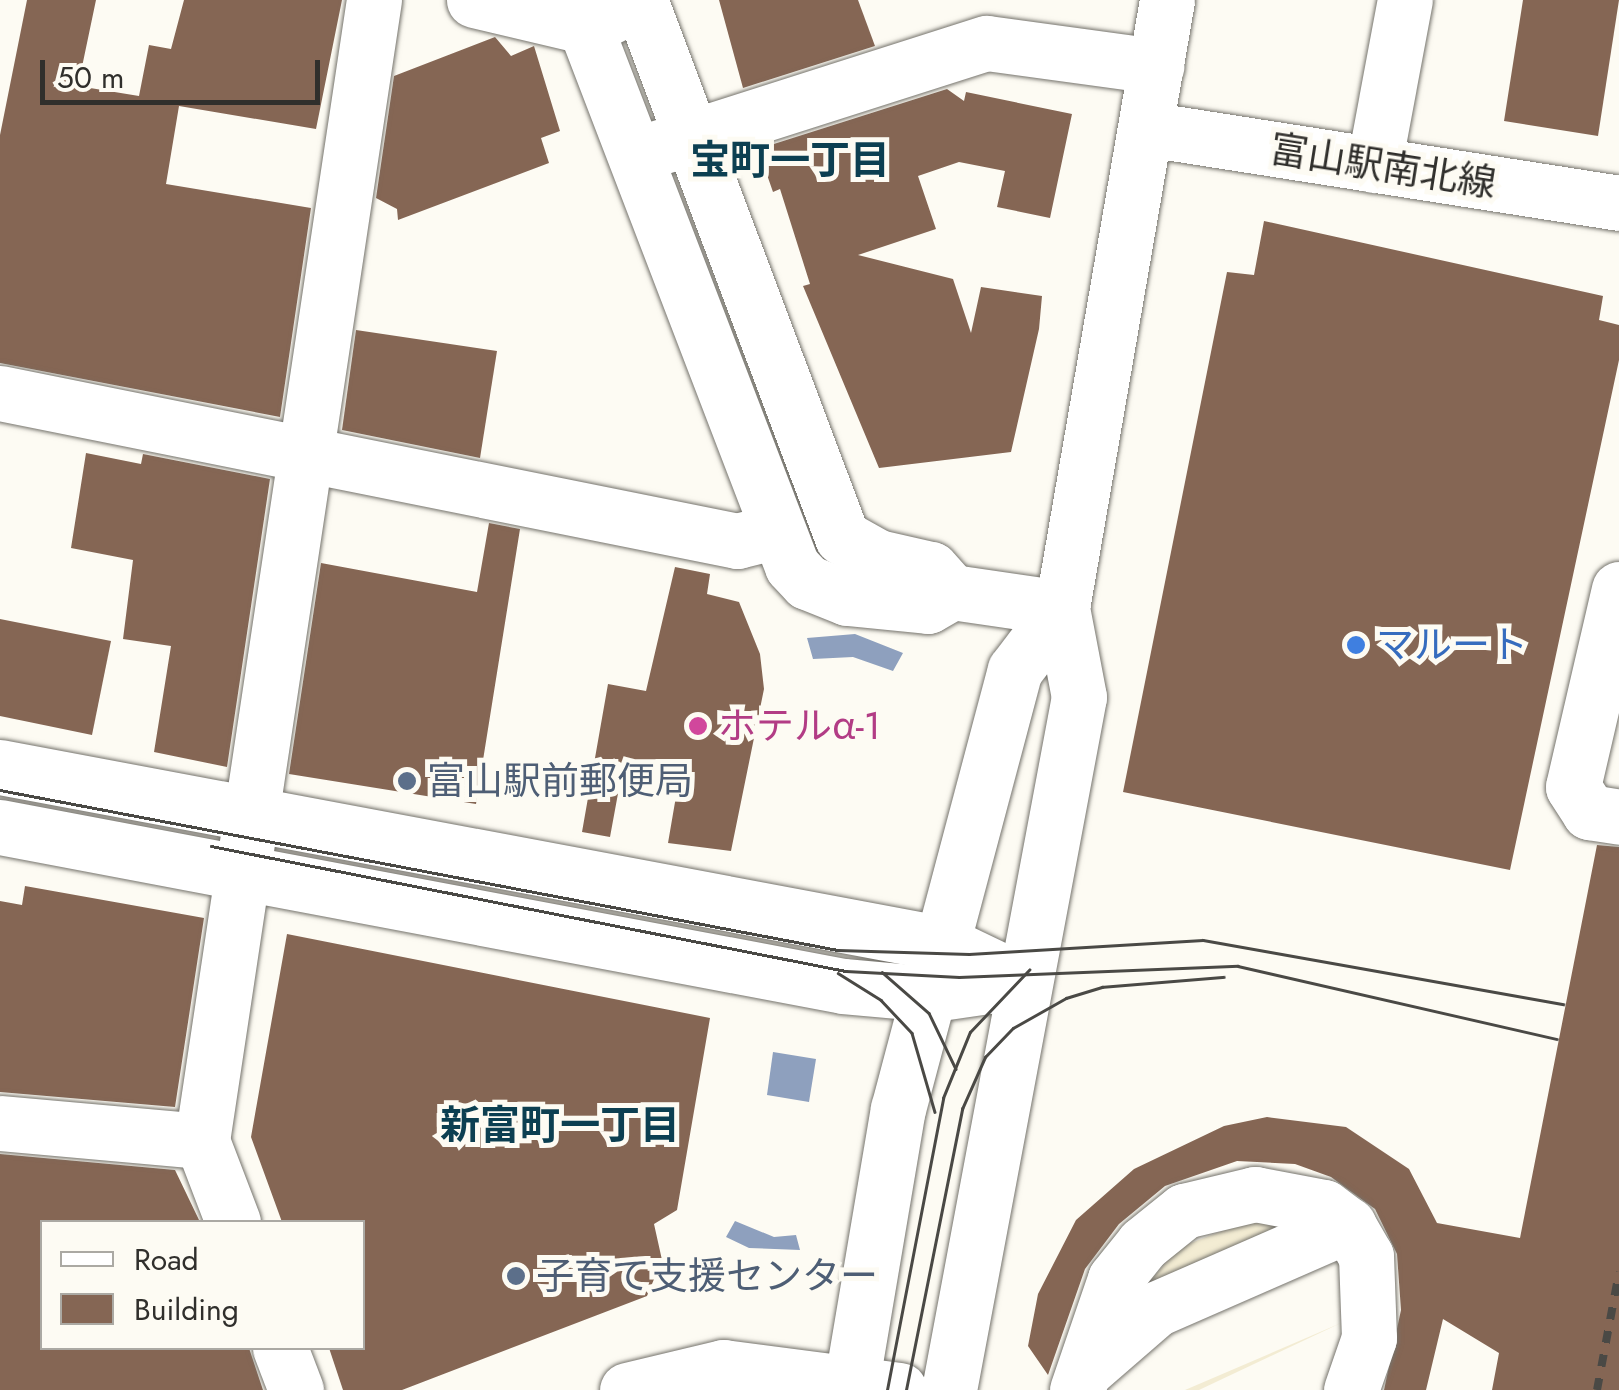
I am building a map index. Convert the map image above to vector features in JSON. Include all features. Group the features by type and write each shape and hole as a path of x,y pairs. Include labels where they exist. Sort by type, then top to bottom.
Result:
{"street":[{"path":"232,1220 202,1141 246,872 250,814 374,0"},
{"path":"474,0 579,13 641,2 842,537 878,557 931,568 952,592"},
{"path":"949,1390 1022,981 1079,697 1062,608 1168,0"},
{"path":"1374,164 1405,0"},
{"path":"579,13 774,532 807,582 847,598 928,606 952,592 1062,608"},
{"path":"632,156 987,44 1156,66"},
{"name":"富山駅南北線","path":"1146,129 1619,203"},
{"path":"0,392 308,449 736,541 774,532"},
{"path":"1619,589 1601,734 1573,787 1589,812 1619,817"},
{"path":"626,1390 723,1366 868,1387 898,1109 939,969 1015,670 1062,608"},
{"path":"0,766 250,814 939,969 1022,981"},
{"path":"0,828 799,979 939,969"},
{"path":"0,1123 202,1141"},
{"path":"1082,1380 1115,1279 1184,1211 1221,1198 1282,1196 1324,1208 1348,1225 1366,1256 1372,1291 1369,1338 1351,1390"},
{"path":"1082,1380 1156,1309 1348,1225"},
{"path":"281,1350 296,1390"}],"shaded area":[{"path":"1245,1222 1283,1223 1137,1297 1178,1248"},
{"path":"1341,1323 1199,1390 1185,1390"}],"water":[{"path":"855,634 903,653 893,671 853,657 813,659 807,638"},
{"path":"773,1052 816,1059 809,1102 767,1095"},
{"path":"735,1221 774,1237 796,1235 800,1250 749,1248 726,1237"}],"building":[{"path":"27,0 96,0 78,86 139,96 149,45 171,49 184,0 342,0 316,129 179,106 166,184 311,208 280,417 0,363 0,135"},
{"path":"719,0 858,0 875,46 743,88"},
{"path":"1523,0 1619,0 1598,136 1504,121"},
{"path":"495,37 511,56 534,46 560,131 541,138 549,163 398,220 397,209 376,198 394,76"},
{"path":"947,89 964,101 966,92 1072,114 1050,218 997,207 1005,171 959,162 918,176 936,229 858,255 953,279 971,333 981,287 1042,296 1039,329 1011,452 879,468 803,286 810,284 780,189 773,192 758,149"},
{"name":"マルート","path":"1264,221 1603,296 1599,320 1619,325 1619,360 1510,870 1123,792 1227,272 1254,275"},
{"path":"356,330 497,351 480,458 342,430"},
{"path":"86,453 141,464 143,454 270,479 227,767 154,752 171,646 123,639 133,560 71,548"},
{"path":"489,523 520,529 476,804 289,774 321,563 477,592"},
{"name":"ホテルα-1","path":"675,567 710,574 707,594 739,602 760,654 764,689 731,851 668,843 680,773 624,761 610,837 582,832 608,684 646,691"},
{"path":"0,619 111,641 92,735 0,716"},
{"path":"1597,845 1619,847 1619,1390 1492,1390 1499,1353 1443,1319 1426,1390 1384,1390 1401,1310 1397,1254 1375,1209 1331,1177 1295,1164 1237,1161 1165,1186 1119,1224 1085,1269 1048,1375 1028,1346 1038,1294 1076,1220 1134,1169 1224,1126 1267,1117 1346,1127 1409,1169 1437,1223 1520,1238"},
{"path":"25,886 204,918 175,1107 0,1092 0,901 22,905"},
{"path":"287,934 710,1018 677,1210 654,1224 662,1260 647,1296 402,1390 343,1390 330,1350 365,1350 365,1220 281,1220 251,1137"},
{"path":"0,1154 175,1170 199,1220 40,1220 40,1350 250,1350 263,1390 0,1390"}],"tram line":[{"path":"0,790 838,950 969,954 1203,940 1563,1004"},
{"path":"211,846 846,971 959,977 1238,966 1557,1039"},
{"path":"887,1390 943,1098 970,1032 1029,970"},
{"path":"882,972 929,1013 956,1069"},
{"path":"838,973 881,1000 912,1033 935,1112"},
{"path":"906,1390 962,1109 985,1057 1013,1028 1066,998 1102,987 1224,977"}],"railway":[{"path":"1597,1390 1619,1272"}],"place":[{"name":"マルート","path":"1356,645"},
{"name":"ホテルα-1","path":"698,726"},
{"name":"富山駅前郵便局","path":"407,781"},
{"name":"子育て支援センター","path":"516,1276"}],"district":[{"name":"宝町一丁目","path":"790,160"},
{"name":"新富町一丁目","path":"560,1125"}]}
